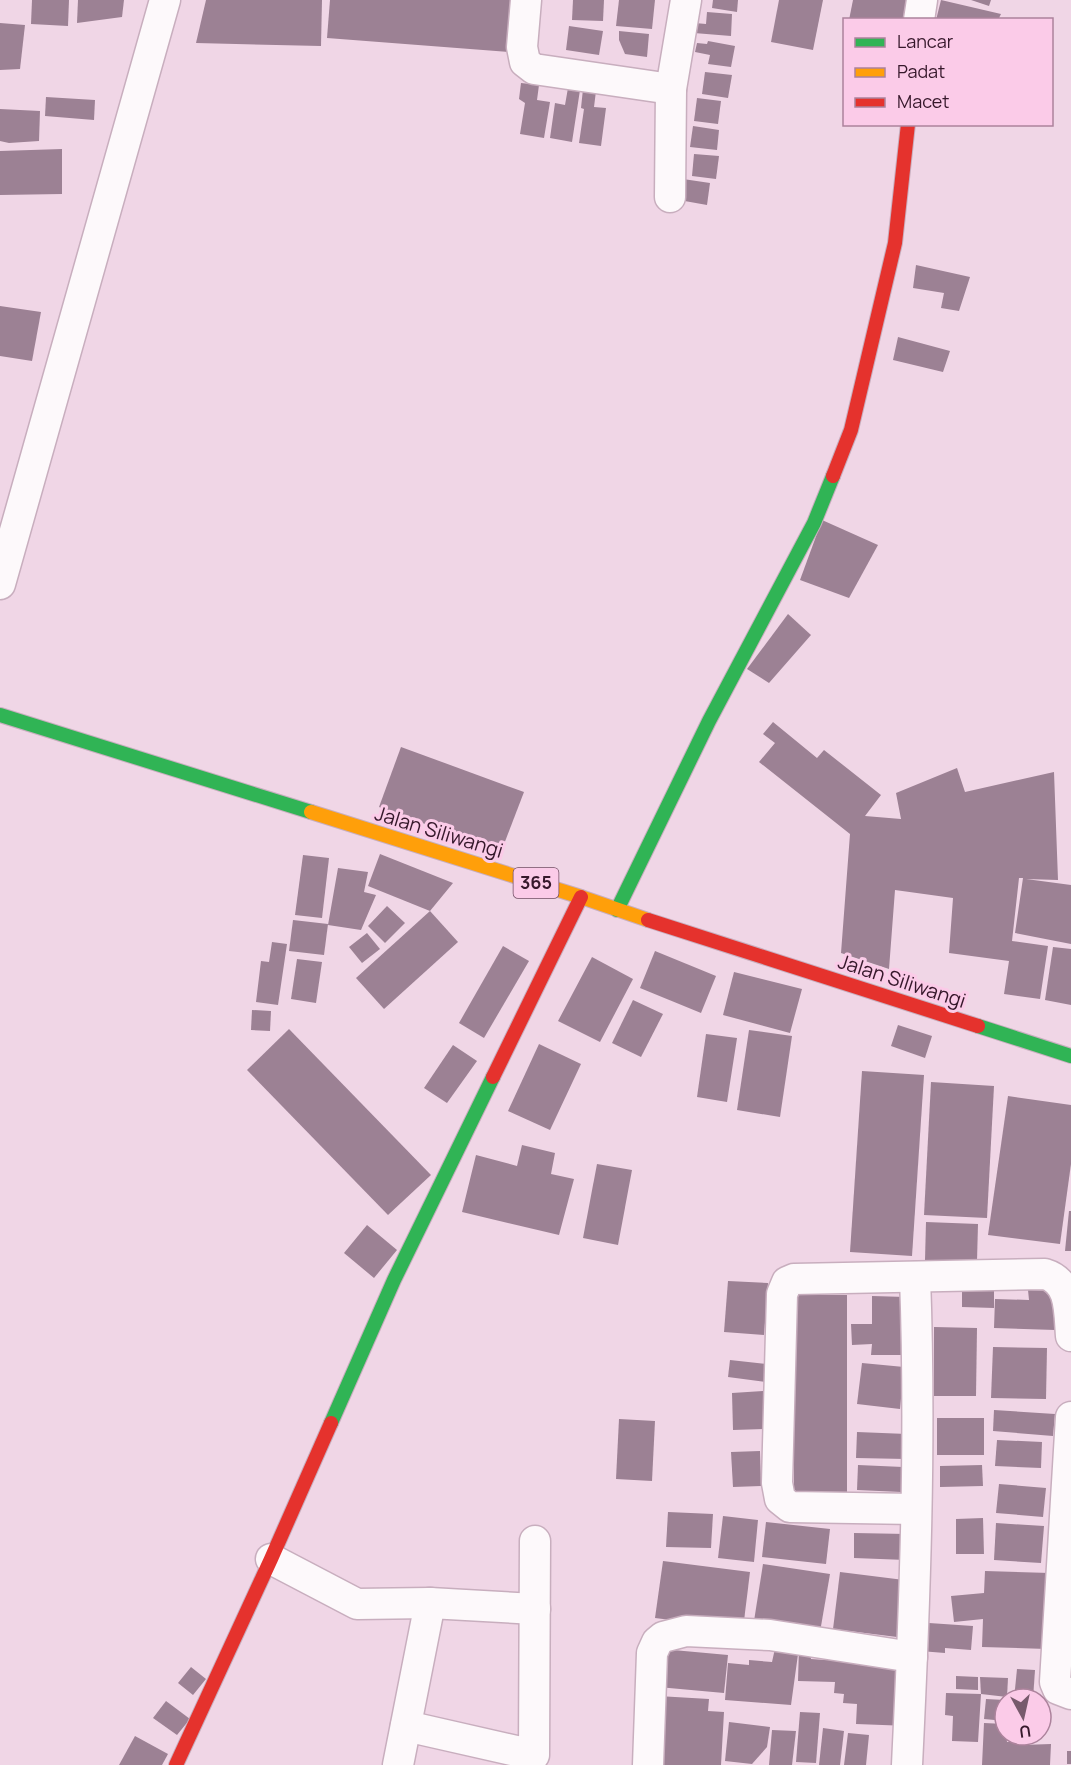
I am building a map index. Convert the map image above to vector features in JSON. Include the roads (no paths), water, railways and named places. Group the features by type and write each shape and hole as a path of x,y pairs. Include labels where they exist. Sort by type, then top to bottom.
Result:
{"street":[{"path":"0,584 165,0"},
{"path":"526,0 522,47 525,62 534,69 670,89"},
{"path":"670,197 670,89 686,0"},
{"path":"920,18 922,0"},
{"path":"617,910 709,722 814,523 851,430 895,243 908,126"},
{"name":"Jalan Siliwangi","path":"0,715 581,897 1071,1056"},
{"path":"176,1765 271,1559 394,1280 581,897"},
{"path":"916,1509 790,1507 780,1499 777,1483 782,1294 787,1282 794,1279 1045,1274 1064,1283 1068,1293 1071,1336"},
{"path":"907,1765 916,1509 918,1373 915,1277"},
{"path":"1071,1417 1067,1562 1055,1682 1061,1691 1071,1694"},
{"path":"406,1726 464,1753 534,1755 535,1541"},
{"path":"271,1559 357,1604 430,1603 535,1609"},
{"path":"398,1765 430,1603"},
{"path":"648,1765 652,1653 657,1641 663,1637 686,1631 770,1635 912,1656"}]}
